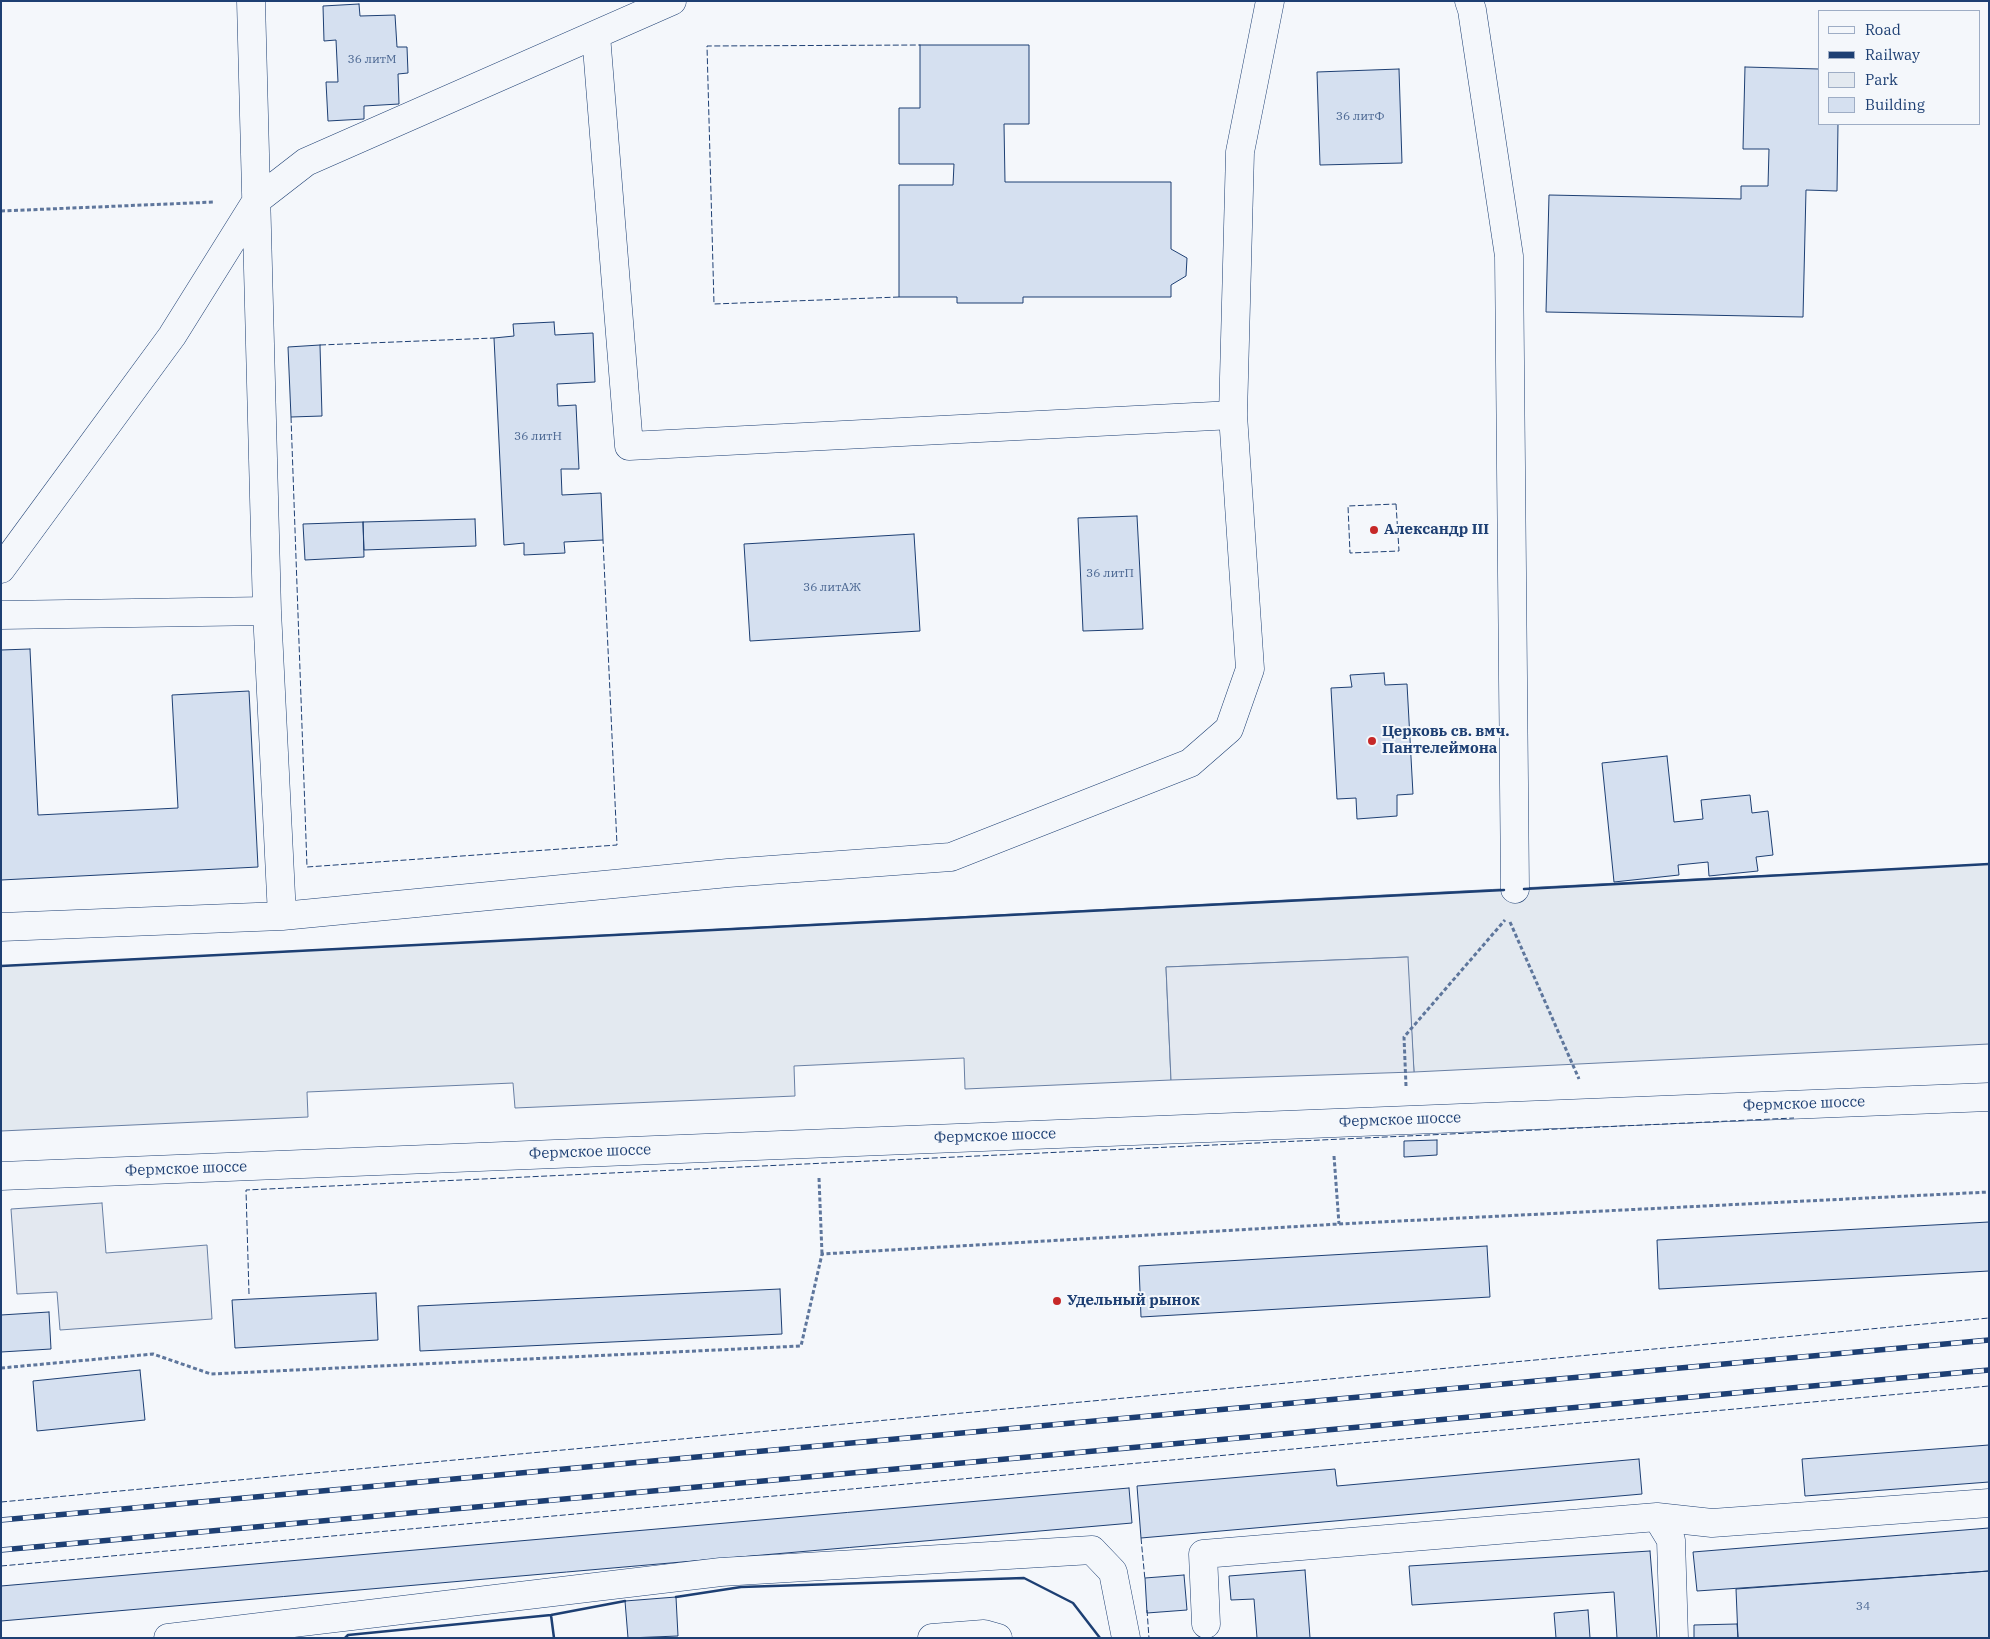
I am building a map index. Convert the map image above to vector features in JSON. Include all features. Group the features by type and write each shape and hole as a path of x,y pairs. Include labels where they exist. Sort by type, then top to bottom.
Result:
{"street":[{"path":"251,1 267,611 282,916"},
{"path":"1,569 172,336 257,200 306,162 672,1"},
{"path":"1,927 282,916 728,872 951,857 1190,763 1229,728 1250,669 1233,415 1240,152 1270,1"},
{"path":"1469,1 1472,10 1509,256 1515,889"},
{"path":"596,35 629,446 1233,415"},
{"path":"1,615 267,611"},
{"name":"Фермское шоссе","path":"1,1176 1989,1097"},
{"path":"1206,1624 1203,1554 1658,1517 1712,1523 1989,1503"},
{"path":"1658,1517 1671,1540 1674,1638"},
{"path":"168,1638 721,1572 1092,1550 1113,1572 1126,1638"},
{"path":"932,1638 984,1634 998,1638"}],"path":[{"path":"1,211 257,200"},
{"path":"1406,1090 1404,1037 1508,916 1580,1080"},
{"path":"1,1368 153,1354 211,1374 802,1346 822,1254 818,1143"},
{"path":"822,1254 1329,1225 1989,1192"}],"green space":[{"path":"1989,864 1989,1044 1414,1072 1407,957 1166,967 1171,1080 965,1089 964,1058 794,1066 795,1096 515,1108 513,1083 307,1092 308,1117 1,1131 1,966"}],"shaded area":[{"path":"1408,957 1414,1072 1171,1080 1166,967"},
{"path":"102,1203 106,1253 207,1245 212,1319 60,1330 57,1292 17,1294 11,1209"}],"building":[{"path":"359,4 360,16 395,15 397,47 407,47 408,73 398,74 399,104 364,106 364,119 328,121 326,82 338,82 336,40 324,41 323,6"},
{"path":"920,45 1029,45 1029,124 1004,124 1005,182 1171,182 1171,249 1187,258 1186,276 1171,285 1171,297 1023,297 1023,303 957,303 957,297 899,297 899,185 953,185 954,164 899,164 899,108 920,108"},
{"path":"1745,67 1818,69 1818,125 1838,125 1837,191 1806,190 1803,317 1546,312 1549,195 1741,199 1741,186 1768,186 1769,149 1743,149"},
{"path":"1399,69 1402,163 1320,165 1317,72"},
{"path":"554,322 555,335 593,333 595,382 557,384 558,406 576,405 579,469 561,469 562,495 601,493 603,540 564,542 565,553 524,555 524,543 504,545 494,338 514,336 513,324"},
{"path":"320,345 322,416 291,417 288,347"},
{"path":"1137,516 1143,629 1083,631 1078,518"},
{"path":"475,519 476,546 364,550 363,522"},
{"path":"363,522 364,557 305,560 303,524"},
{"path":"914,534 920,631 750,641 744,544"},
{"path":"30,649 38,815 178,808 172,695 249,691 258,867 1,880 1,650"},
{"name":"Церковь св. вмч. Пантелеймона","path":"1384,673 1385,685 1407,684 1413,794 1397,795 1397,816 1357,819 1356,798 1337,799 1331,688 1352,687 1350,675"},
{"path":"1667,756 1674,822 1703,819 1701,800 1750,795 1752,813 1768,811 1773,855 1756,857 1758,871 1709,876 1708,862 1678,865 1679,875 1614,882 1602,763"},
{"path":"1437,1140 1437,1155 1404,1157 1404,1141"},
{"path":"1989,1222 1989,1271 1659,1289 1657,1240"},
{"path":"1487,1246 1490,1297 1141,1317 1139,1266"},
{"path":"780,1289 782,1334 420,1351 418,1306"},
{"path":"376,1293 378,1340 235,1348 232,1300"},
{"path":"49,1312 51,1349 1,1352 1,1315"},
{"path":"140,1370 145,1420 37,1431 33,1381"},
{"path":"1989,1445 1989,1482 1805,1496 1802,1459"},
{"path":"1639,1459 1642,1494 1141,1538 1137,1486 1335,1469 1337,1486"},
{"path":"1129,1488 1132,1523 1,1621 1,1586"},
{"path":"1989,1528 1989,1571 1697,1591 1693,1552"},
{"path":"1650,1551 1657,1638 1617,1638 1614,1592 1412,1605 1409,1566"},
{"path":"1305,1570 1310,1638 1257,1638 1254,1599 1231,1600 1229,1576"},
{"path":"1989,1571 1989,1638 1738,1638 1736,1589"},
{"path":"1184,1575 1187,1610 1147,1613 1145,1578"},
{"path":"676,1597 678,1636 628,1638 625,1601"},
{"path":"1588,1610 1590,1638 1556,1638 1554,1613"},
{"path":"1737,1624 1738,1638 1694,1638 1694,1625"}],"railway":[{"path":"1,1520 1989,1340"},
{"path":"1,1550 1989,1370"}],"fence":[{"path":"899,297 714,304 707,46 920,45"},
{"path":"320,345 494,338"},
{"path":"291,417 307,867 617,845 603,540"},
{"path":"1396,504 1399,551 1350,553 1348,506 1396,504"},
{"path":"249,1294 246,1190 1794,1118"},
{"path":"1,1502 1989,1318"},
{"path":"1,1566 1989,1386"},
{"path":"1141,1538 1145,1580"},
{"path":"1147,1610 1149,1638"}],"wall":[{"path":"1524,889 1989,864"},
{"path":"1,966 1504,890"},
{"path":"676,1597 741,1587 1024,1578 1073,1603 1100,1638"},
{"path":"345,1638 348,1635 551,1615 625,1601"},
{"path":"551,1615 554,1638"}],"place":[{"name":"Александр III","path":"1374,530"},
{"name":"Церковь св. вмч. Пантелеймона","path":"1372,741"},
{"name":"Удельный рынок","path":"1057,1301"}]}
